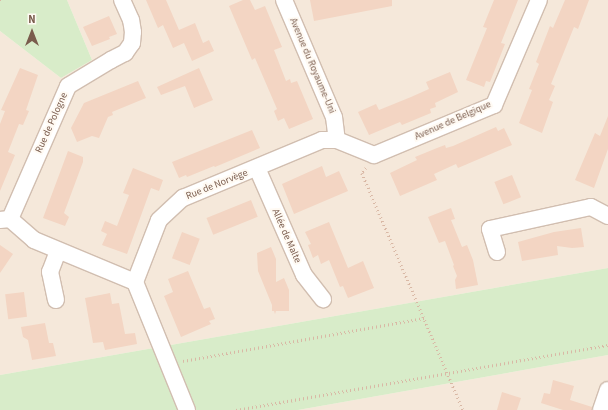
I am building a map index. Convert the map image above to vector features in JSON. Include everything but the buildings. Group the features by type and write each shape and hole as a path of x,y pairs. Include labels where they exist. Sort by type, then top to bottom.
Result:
{"street":[{"name":"Rue de Pologne","path":"5,219 68,86 125,53 132,43 133,32 131,20 122,0"},
{"name":"Avenue du Royaume-Uni","path":"284,0 334,117 337,140"},
{"name":"Avenue de Belgique","path":"374,155 494,105 538,0"},
{"name":"Rue de Norvège","path":"135,282 159,220 183,198 322,140 337,140"},
{"path":"337,140 374,155"},
{"name":"Allée de Malte","path":"257,168 304,275 323,300"},
{"path":"497,252 490,229 591,207 608,216"},
{"path":"5,219 34,240 135,282 187,410"},
{"path":"56,300 50,272 58,251"},
{"path":"601,410 608,390"}],"path":[{"path":"374,155 362,173 463,410"},
{"path":"168,364 424,318"},
{"path":"236,410 608,345"}],"shaded area":[{"path":"67,0 608,0 608,268 0,375 0,31 61,78 92,60"},
{"path":"608,355 608,410 298,410"}],"green space":[{"path":"0,0 67,0 92,60 61,78 0,31"},
{"path":"608,268 608,355 298,410 0,410 0,375"}]}
